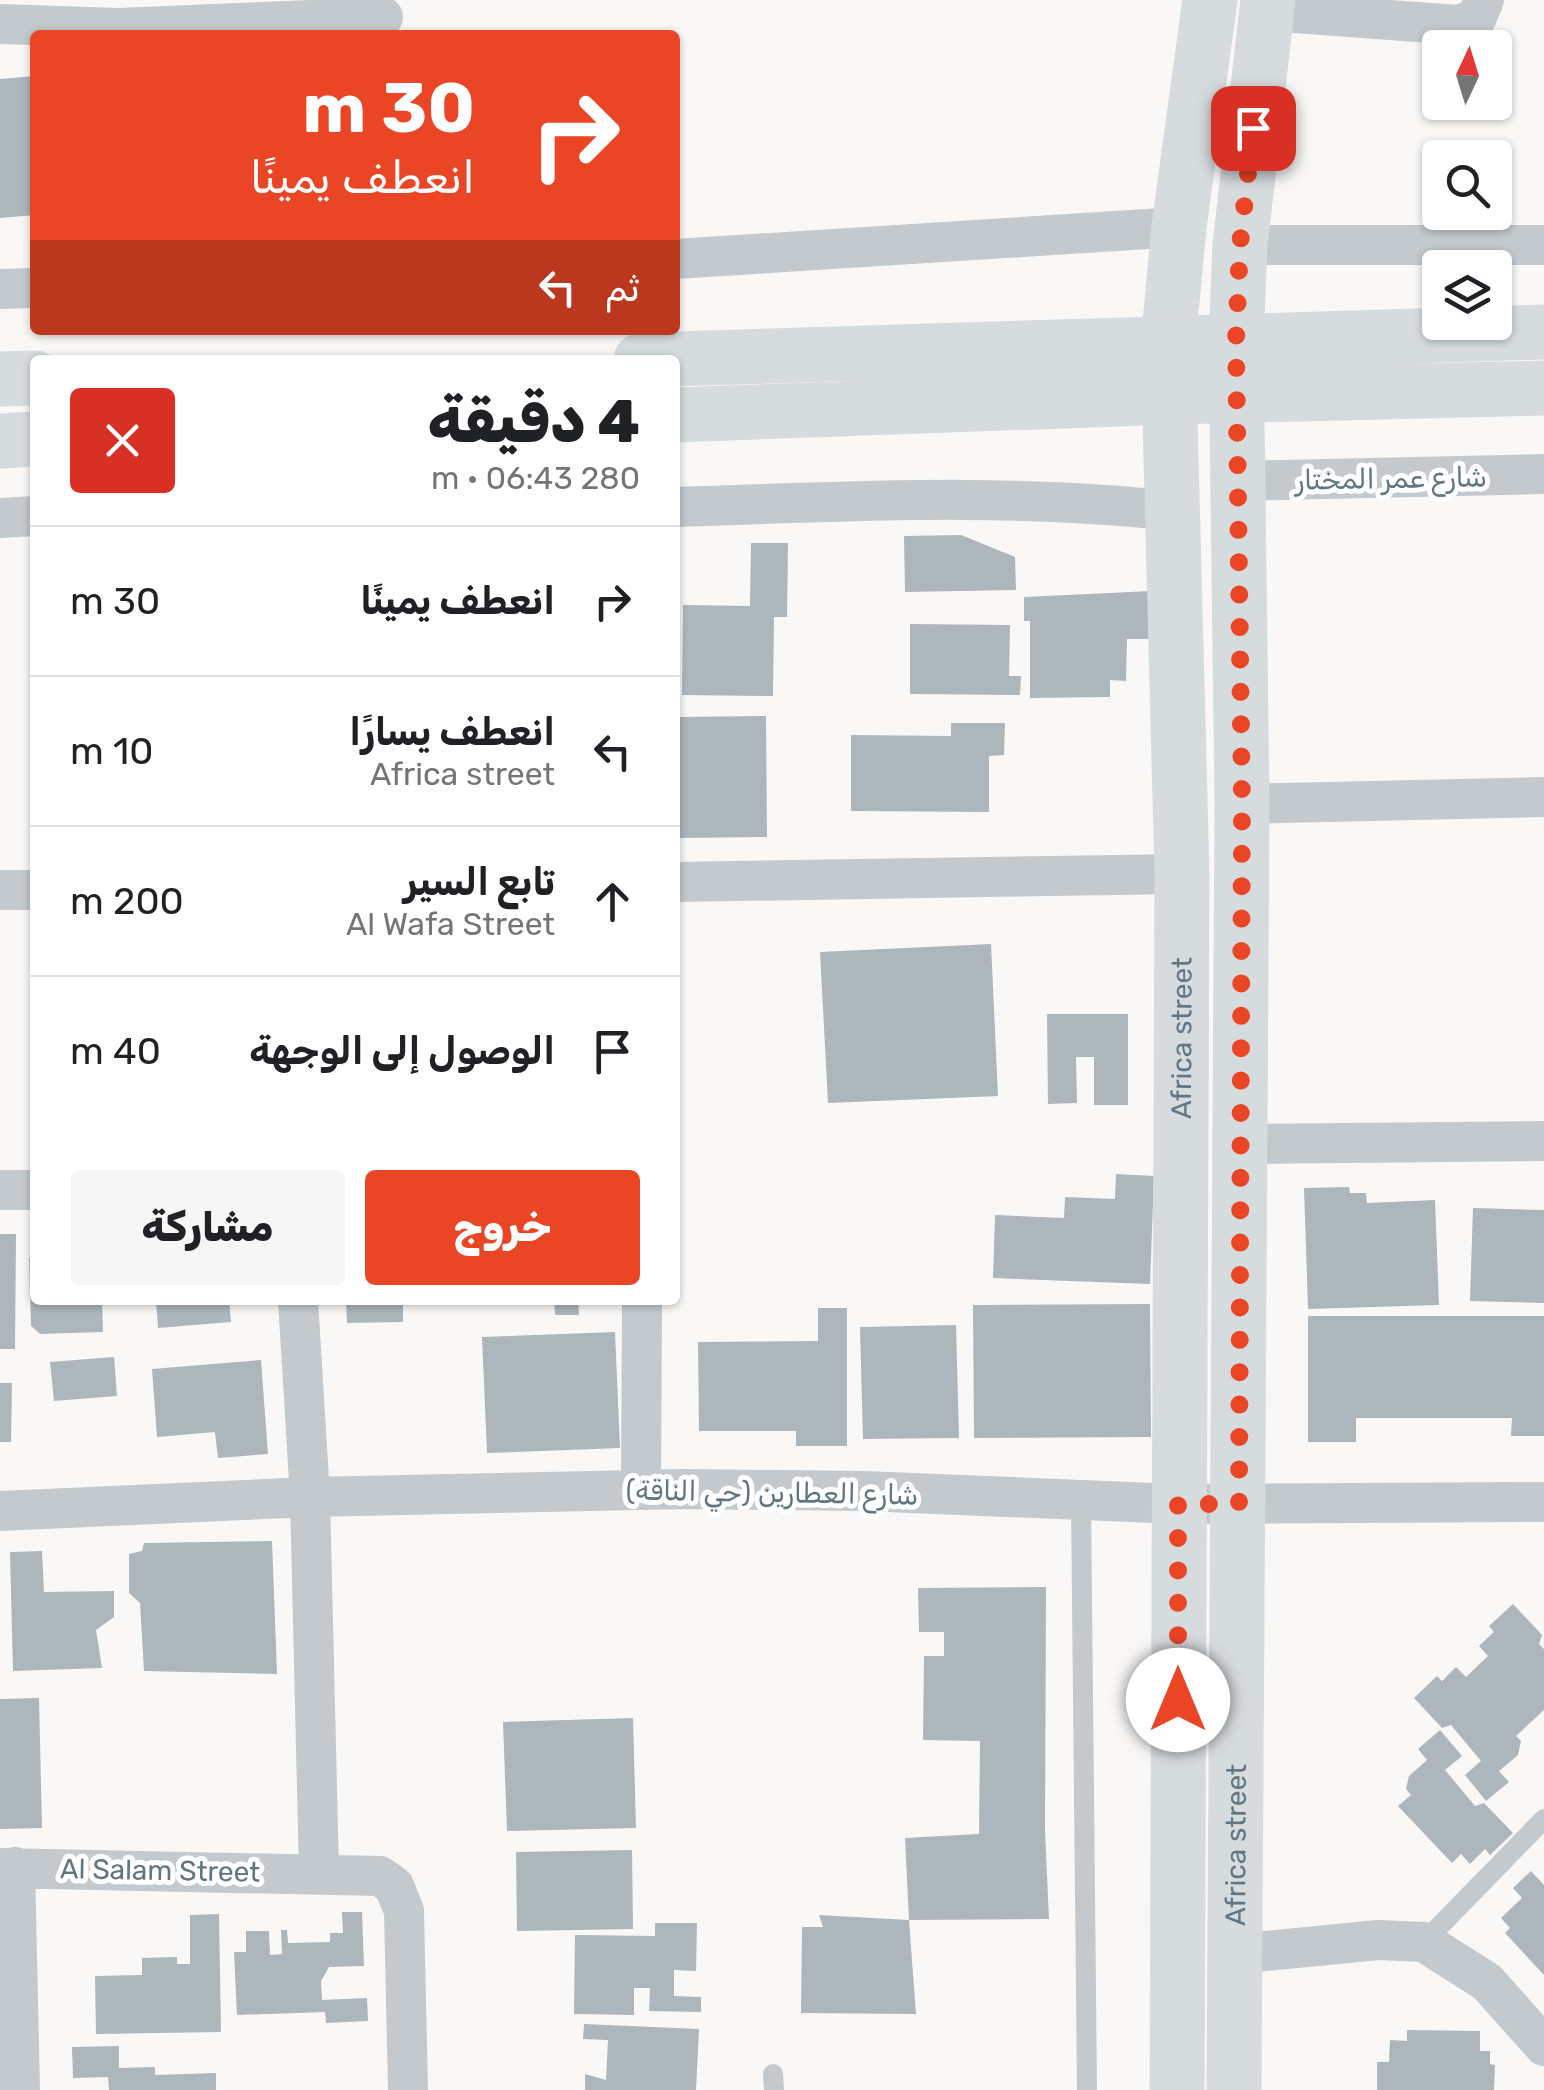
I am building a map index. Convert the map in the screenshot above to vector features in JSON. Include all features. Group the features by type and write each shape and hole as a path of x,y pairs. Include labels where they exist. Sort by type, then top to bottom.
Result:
{"main road":[{"name":"Africa street","path":"1177,2090 1182,874 1170,371 1179,228 1210,0"},
{"name":"Africa street","path":"1234,2090 1242,804 1236,341 1240,245 1267,6"},
{"path":"680,416 1170,371 1236,341 1544,332"},
{"path":"680,361 1170,371 1238,396 1544,388"},
{"path":"0,379 30,378"},
{"path":"0,441 30,440"}],"street":[{"path":"1267,6 1458,25 1476,19 1484,0"},
{"path":"0,24 118,28 384,18"},
{"path":"680,258 1179,228"},
{"path":"1240,245 1544,245"},
{"path":"0,289 30,288"},
{"name":"شارع عمر المختار","path":"1238,481 1544,474"},
{"path":"680,506 954,498 1088,501 1173,511"},
{"path":"0,518 30,516"},
{"path":"1242,804 1544,797"},
{"path":"680,882 1182,874"},
{"path":"0,890 30,890"},
{"path":"1241,1144 1544,1140"},
{"path":"0,1190 30,1190"},
{"path":"298,1305 310,1496 319,1872"},
{"path":"641,1490 642,1305"},
{"name":"شارع العطارين (حي الناقة)","path":"0,1511 310,1496 641,1490 846,1491 1178,1504 1544,1502"},
{"path":"7,1868 20,2090"},
{"name":"Al Salam Street","path":"7,1868 380,1876 394,1886 404,1911 408,2090"},
{"path":"1236,1954 1378,1940 1424,1942 1487,1982 1544,2046"}],"lane":[{"path":"1081,1499 1087,2090"},
{"path":"1424,1942 1544,1819"}],"building":[{"path":"30,76 30,215 0,218 0,79"},
{"path":"961,535 1015,557 1016,590 905,592 904,536"},
{"path":"751,543 788,543 787,617 774,617 773,696 682,695 683,605 750,606"},
{"path":"1152,591 1153,639 1127,639 1126,681 1110,680 1110,697 1030,698 1030,621 1024,621 1024,597"},
{"path":"910,624 1010,625 1009,676 1021,676 1020,695 910,694"},
{"path":"766,716 767,837 680,838 680,717"},
{"path":"951,723 1005,723 1004,755 989,756 989,812 851,811 851,735 951,736"},
{"path":"991,944 998,1096 828,1103 820,952"},
{"path":"1047,1014 1128,1014 1128,1105 1094,1105 1094,1057 1076,1057 1077,1103 1048,1104"},
{"path":"1116,1174 1154,1176 1150,1284 993,1278 995,1215 1064,1218 1065,1197 1115,1199"},
{"path":"1349,1187 1350,1193 1366,1193 1367,1203 1435,1200 1439,1305 1308,1309 1304,1188"},
{"path":"1473,1208 1544,1210 1544,1303 1470,1301"},
{"path":"0,1234 16,1234 15,1349 0,1349"},
{"path":"1150,1304 1151,1437 974,1438 973,1305"},
{"path":"30,1305 102,1305 103,1332 40,1334 31,1326"},
{"path":"156,1305 229,1305 231,1322 158,1328"},
{"path":"346,1305 403,1305 403,1322 347,1323"},
{"path":"554,1305 578,1305 579,1315 555,1315"},
{"path":"818,1308 847,1308 847,1446 796,1446 796,1431 699,1431 698,1342 818,1341"},
{"path":"1308,1316 1544,1316 1544,1436 1511,1436 1512,1418 1356,1418 1356,1442 1308,1442"},
{"path":"956,1325 959,1438 863,1439 860,1327"},
{"path":"615,1332 620,1448 487,1453 482,1337"},
{"path":"114,1357 117,1396 54,1401 50,1362"},
{"path":"261,1360 268,1454 218,1458 215,1432 157,1437 152,1369"},
{"path":"0,1383 12,1383 11,1442 0,1442"},
{"path":"272,1541 277,1674 144,1671 140,1603 129,1593 129,1554 142,1551 144,1543"},
{"path":"42,1551 44,1592 114,1591 114,1617 96,1630 102,1668 13,1671 10,1552"},
{"path":"1046,1587 1045,1831 1049,1919 909,1920 905,1838 979,1834 980,1741 923,1740 924,1656 944,1656 944,1632 919,1632 918,1588"},
{"path":"1513,1604 1542,1635 1539,1644 1544,1649 1544,1710 1516,1736 1521,1741 1518,1755 1499,1771 1509,1782 1486,1801 1465,1775 1481,1761 1451,1725 1442,1728 1414,1698 1437,1676 1442,1681 1456,1667 1466,1677 1488,1656 1479,1646 1494,1632 1489,1626"},
{"path":"39,1698 42,1828 0,1829 0,1699"},
{"path":"633,1718 636,1828 507,1831 503,1722"},
{"path":"1440,1730 1462,1756 1445,1770 1475,1806 1484,1803 1513,1833 1490,1855 1485,1849 1470,1864 1461,1854 1452,1863 1398,1806 1411,1795 1406,1789 1409,1776 1427,1760 1418,1749"},
{"path":"632,1850 633,1929 517,1931 516,1852"},
{"path":"1531,1871 1544,1885 1544,1975 1505,1933 1510,1928 1501,1918 1522,1898 1513,1888"},
{"path":"342,1912 362,1912 364,1966 329,1967 321,1981 322,2000 367,1998 368,2021 326,2023 325,2012 237,2015 234,1952 246,1952 246,1931 269,1931 270,1955 282,1954 281,1930 287,1930 288,1943 330,1942 330,1933 343,1933"},
{"path":"219,1914 221,2032 96,2034 95,1976 142,1975 142,1958 177,1957 177,1964 190,1964 190,1915"},
{"path":"819,1915 909,1920 916,2014 801,2013 802,1927 823,1927"},
{"path":"655,1923 697,1923 696,1971 674,1970 674,1996 701,1997 701,2012 649,2011 650,1988 634,1988 634,2015 574,2014 575,1935 655,1936"},
{"path":"584,2024 699,2029 696,2090 585,2090 585,2074 606,2080 608,2040 583,2039"},
{"path":"1407,2030 1480,2031 1480,2051 1490,2051 1490,2064 1495,2065 1494,2090 1377,2090 1377,2062 1389,2062 1390,2040 1407,2041"},
{"path":"119,2046 119,2068 155,2067 155,2075 216,2073 216,2090 109,2090 108,2077 73,2078 72,2047"}],"route":[{"path":"1178,1700 1178,1504 1239,1504 1242,804 1236,341 1240,245 1253,128"}]}
